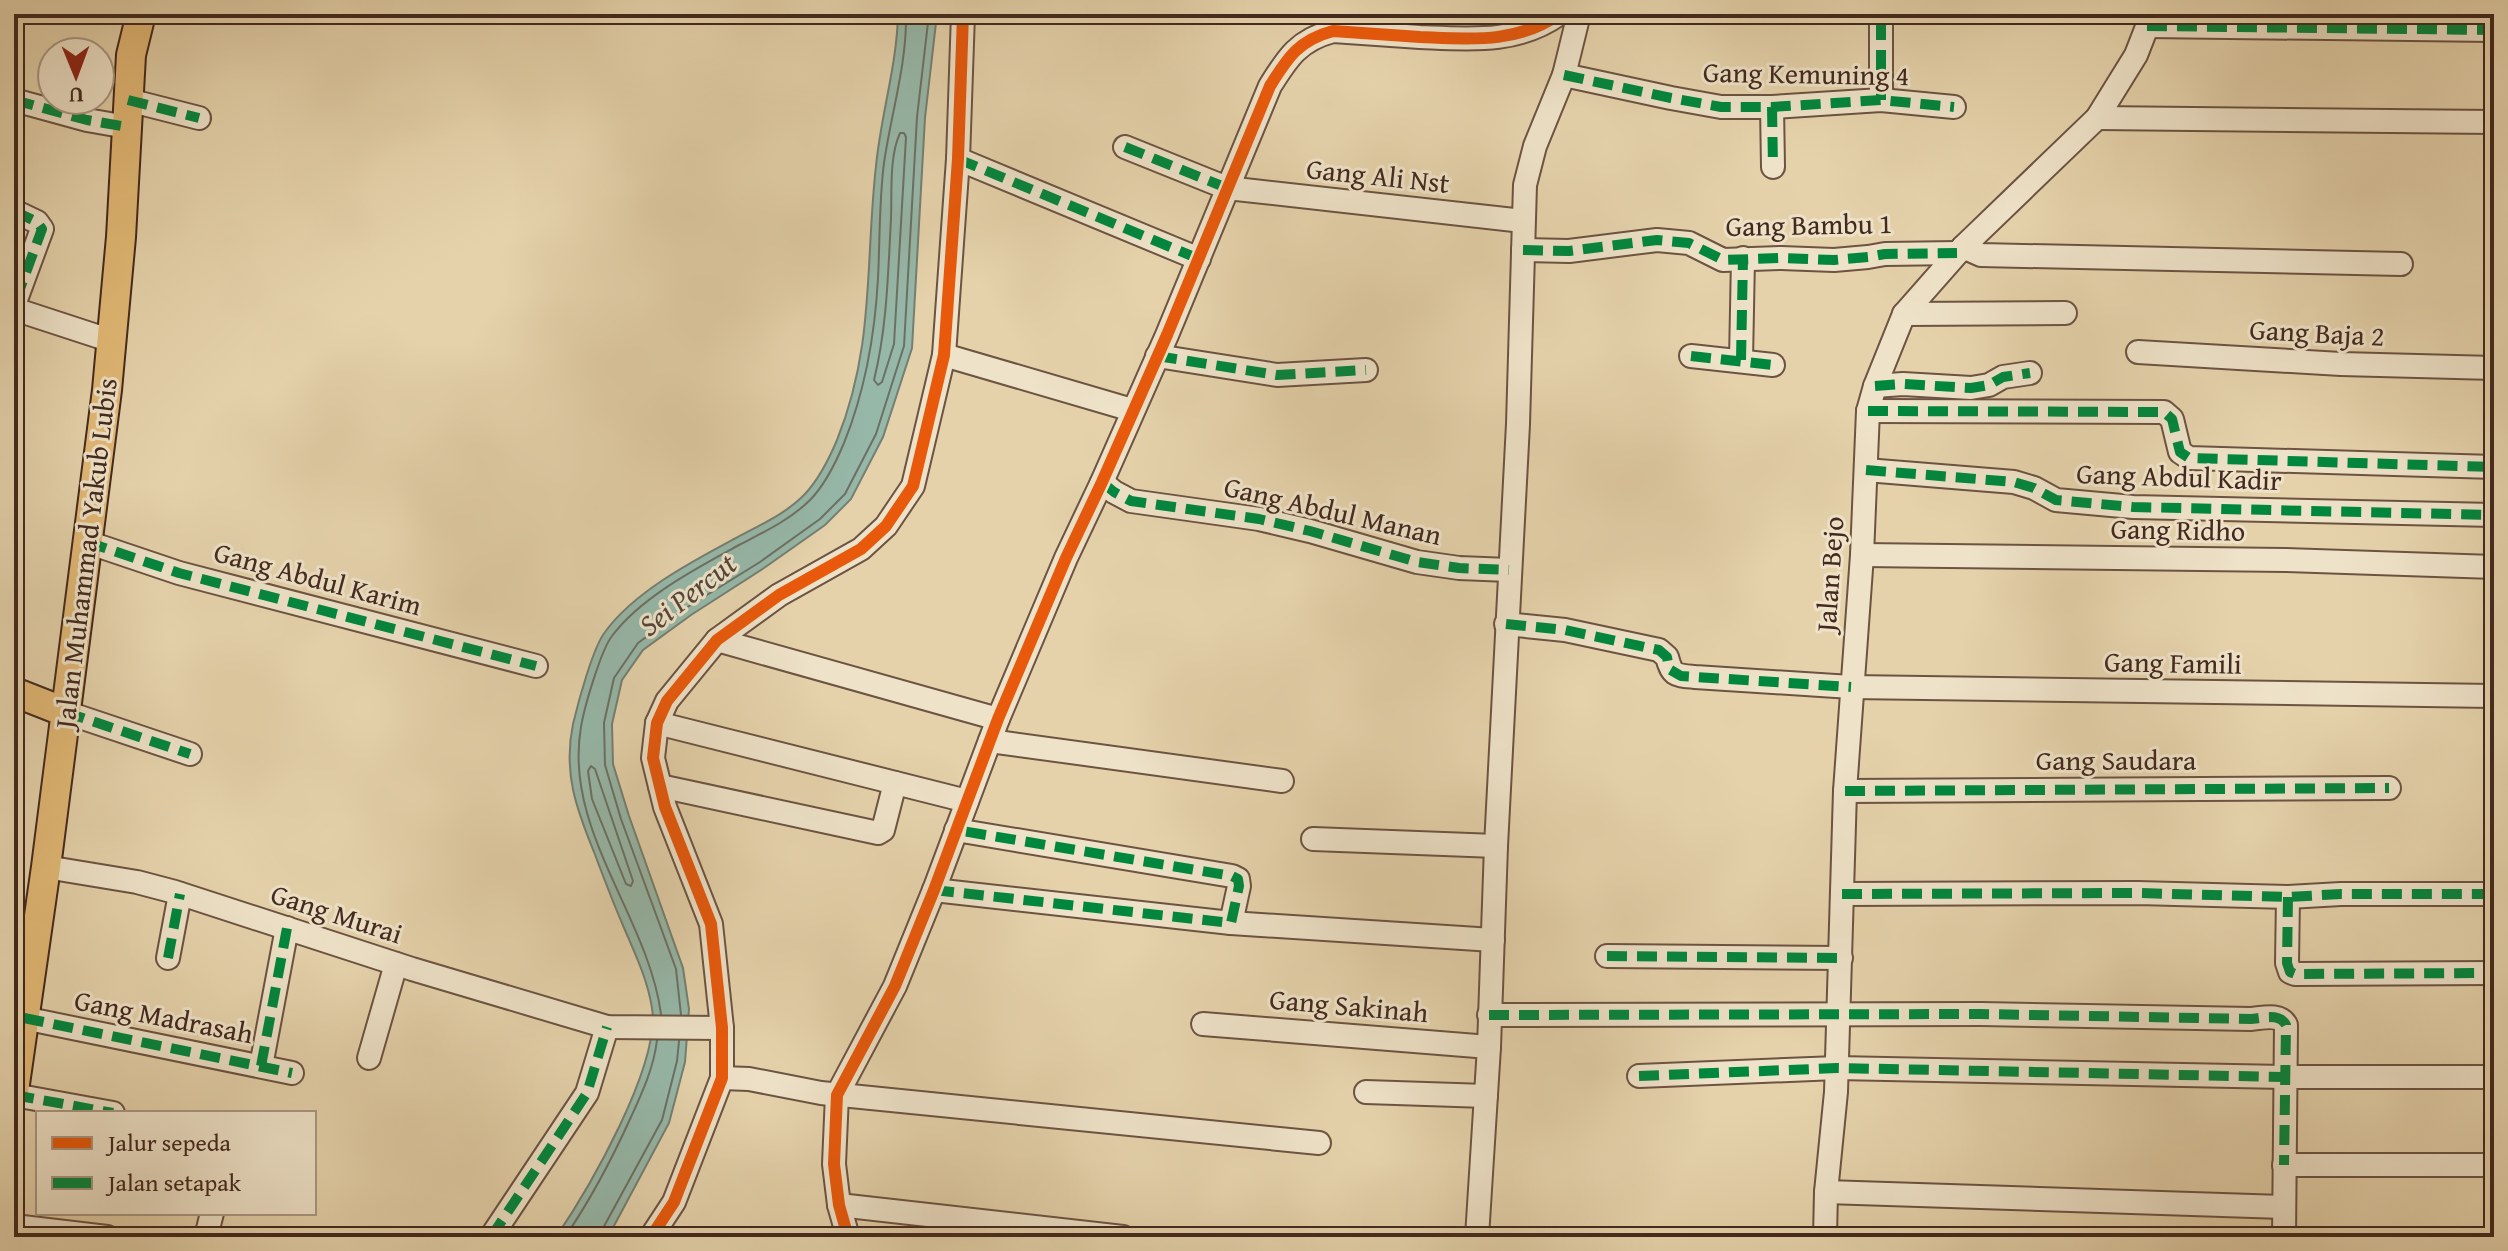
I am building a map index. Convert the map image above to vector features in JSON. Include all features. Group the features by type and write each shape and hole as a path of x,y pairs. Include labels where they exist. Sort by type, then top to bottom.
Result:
{"main road":[{"name":"Jalan Muhammad Yakub Lubis","path":"15,1079 19,1017 46,867 112,341 131,55 141,14"},
{"path":"14,692 65,712"}],"street":[{"path":"651,1237 674,1202 722,1078 715,1028 711,924 665,807 653,758 657,723 667,701 717,640 779,595 861,549 886,526 913,486 944,355 958,159 963,14"},
{"path":"848,1237 839,1205 834,1164 837,1095 895,986 998,719 1199,259 1270,86 1300,44 1316,35 1333,31 1489,39 1519,34 1545,24 1559,14"},
{"path":"1477,1237 1489,1047 1506,624 1518,424 1523,221 1528,165 1564,75 1579,14"},
{"path":"1881,14 1881,100"},
{"path":"2150,20 2494,30"},
{"name":"Jalan Bejo","path":"1825,1237 1837,1068 1845,791 1862,555 1868,411 1904,314 1960,250 2097,118 2121,83 2150,20"},
{"name":"Gang Kemuning 4","path":"1564,75 1721,107 1881,100 1954,107"},
{"path":"14,100 87,120 127,114 199,118"},
{"path":"1772,107 1773,167"},
{"path":"2097,118 2494,122"},
{"name":"Gang Ali Nst","path":"1125,147 1227,188 1523,221"},
{"path":"958,159 1199,259"},
{"path":"14,211 37,222 42,229 19,276 14,307 112,341"},
{"name":"Gang Bambu 1","path":"1523,250 1569,251 1657,240 1689,243 1723,260 1834,260 1960,250 1981,255 2401,264"},
{"path":"1741,360 1743,258"},
{"path":"1904,314 2065,313"},
{"name":"Gang Baja 2","path":"2138,352 2341,364 2494,368"},
{"path":"944,355 1132,410"},
{"path":"1157,356 1277,375 1366,370"},
{"path":"1691,356 1773,365"},
{"path":"1875,386 1903,384 1971,388 1989,385 2003,377 2030,373"},
{"path":"1868,411 2164,412 2172,419 2180,452 2189,458 2494,467"},
{"name":"Gang Abdul Kadir","path":"1866,470 2014,482 2056,500 2133,507 2494,515"},
{"name":"Gang Abdul Manan","path":"1102,482 1131,501 1259,519 1417,562 1509,570"},
{"name":"Gang Abdul Karim","path":"87,542 179,573 536,666"},
{"name":"Gang Ridho","path":"1862,555 2285,560 2494,567"},
{"name":"Gang Famili","path":"1506,624 1565,630 1659,650 1667,657 1669,669 1681,676 1851,687 2494,696"},
{"path":"717,640 998,719"},
{"path":"65,712 190,754"},
{"path":"657,723 967,801"},
{"path":"990,741 1282,781"},
{"path":"660,786 878,833 883,830 895,783"},
{"name":"Gang Saudara","path":"1845,791 2389,788"},
{"path":"956,830 1232,876 1238,879 1239,886 1231,923"},
{"path":"1313,839 1496,846"},
{"name":"Gang Murai","path":"46,867 137,882 180,894 396,964 612,1027 715,1028"},
{"path":"934,890 1231,923 1493,940"},
{"path":"1842,894 2138,893 2288,897 2494,894"},
{"path":"168,958 180,894"},
{"path":"2288,897 2287,963 2290,972 2295,974 2494,973"},
{"path":"261,1066 287,928"},
{"path":"1607,956 1841,958"},
{"path":"369,1058 396,964"},
{"path":"1489,1015 2278,1017 2286,1025 2284,1237"},
{"name":"Gang Madrasah","path":"19,1017 292,1073"},
{"name":"Gang Sakinah","path":"1203,1024 1489,1047"},
{"path":"491,1237 587,1093 612,1027"},
{"path":"1639,1076 1837,1068 2284,1077 2494,1077"},
{"path":"722,1078 749,1079 837,1095 1319,1143"},
{"path":"15,1079 107,1111"},
{"path":"1366,1092 1486,1096"},
{"path":"2284,1165 2494,1165"},
{"path":"1826,1192 2283,1207"},
{"path":"839,1205 1123,1237"},
{"path":"206,1237 212,1215"},
{"path":"14,1226 107,1237"}],"water":[{"name":"Sei Percut","path":"898,14 937,14 925,118 912,348 883,437 851,499 825,525 643,650 622,680 612,724 613,764 683,968 689,1009 685,1062 669,1123 608,1237 556,1237 619,1126 634,1093 652,1032 652,1008 643,975 573,790 570,741 578,703 600,639 617,617 664,579 789,508 810,488 831,454 858,371 867,304 876,166 895,52"}],"marked path":[{"path":"1881,14 1881,100"},
{"path":"2147,26 2494,30"},
{"path":"1564,75 1721,107 1881,100 1954,107"},
{"path":"14,100 87,120 127,127"},
{"path":"128,100 199,118"},
{"path":"1772,107 1773,167"},
{"path":"1125,147 1227,188"},
{"path":"958,159 1199,259"},
{"path":"14,211 37,222 42,229 14,305"},
{"path":"1523,250 1569,251 1657,240 1689,243 1723,260 1834,260 1885,254 1957,253"},
{"path":"1741,360 1743,258"},
{"path":"1157,356 1277,375 1366,370"},
{"path":"1691,356 1773,365"},
{"path":"1875,386 1903,384 1971,388 1989,385 2003,377 2030,373"},
{"path":"1868,411 2164,412 2172,419 2180,452 2189,458 2494,467"},
{"path":"1866,470 2014,482 2056,500 2133,507 2494,515"},
{"path":"1102,482 1131,501 1259,519 1417,562 1509,570"},
{"path":"87,542 179,573 536,666"},
{"path":"1506,624 1565,630 1659,650 1667,657 1669,669 1681,676 1851,687"},
{"path":"65,712 190,754"},
{"path":"1845,791 2389,788"},
{"path":"934,890 1231,923 1239,886 1238,879 1232,876 956,830"},
{"path":"1842,894 2138,893 2288,897 2494,894"},
{"path":"168,958 180,894"},
{"path":"2288,897 2287,963 2290,972 2295,974 2494,973"},
{"path":"261,1066 287,928"},
{"path":"1607,956 1841,958"},
{"path":"1489,1015 1981,1014 2275,1018 2286,1025 2284,1165"},
{"path":"24,1018 292,1073"},
{"path":"491,1237 587,1093 607,1027"},
{"path":"1639,1076 1837,1068 2284,1077"},
{"path":"14,1095 102,1111"}],"cycle path":[{"path":"651,1237 674,1202 722,1078 722,1028 711,924 665,807 653,758 657,723 667,701 717,640 779,595 861,549 886,526 913,486 944,355 958,159 963,14"},
{"path":"848,1237 839,1205 834,1164 837,1095 895,986 998,719 1066,558 1167,335 1270,86 1296,51 1311,39 1333,31 1492,38 1527,31 1559,14"}]}
